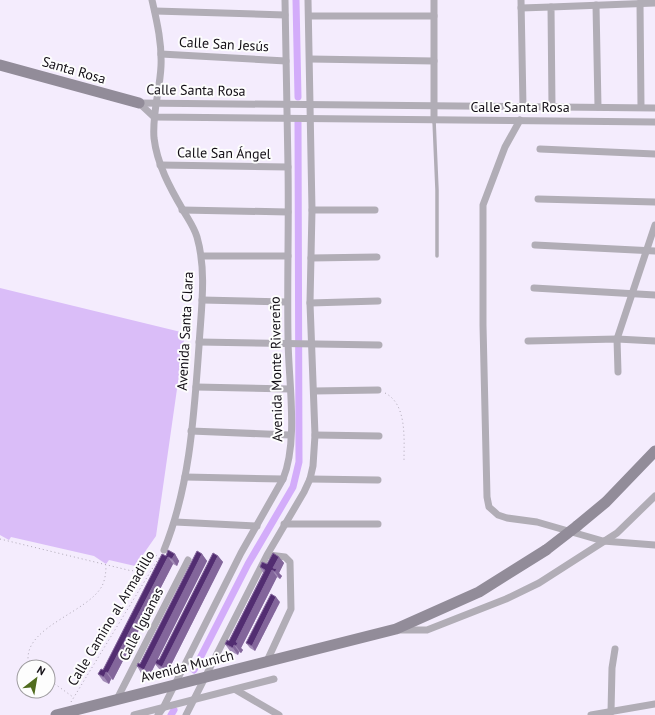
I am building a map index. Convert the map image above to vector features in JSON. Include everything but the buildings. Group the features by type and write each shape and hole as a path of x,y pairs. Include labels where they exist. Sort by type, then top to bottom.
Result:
{"main road":[{"name":"Santa Rosa","path":"0,65 139,103"},
{"name":"Avenida Munich","path":"59,714 396,630 479,592 546,550 577,526 623,486 655,451"}],"street":[{"name":"Avenida Santa Clara","path":"152,0 160,30 161,54 161,67 155,103 154,138 160,165 182,210 197,236 202,256 202,300 196,387 186,477 175,522 164,550"},
{"name":"Avenida Monte Rivereño","path":"158,715 163,708 241,553 283,479 289,456 290,389 287,302 288,167 285,0"},
{"path":"187,714 204,677 267,554 310,479 315,435 310,303 312,210 308,0"},
{"path":"434,0 434,120"},
{"path":"521,0 523,106"},
{"path":"640,3 640,108"},
{"path":"521,8 596,4 655,3"},
{"path":"596,4 598,107"},
{"path":"551,7 552,107"},
{"path":"154,10 285,15"},
{"path":"309,16 434,16"},
{"name":"Calle San Jesús","path":"161,54 286,61"},
{"path":"310,59 434,61"},
{"name":"Calle Santa Rosa","path":"139,103 655,108"},
{"name":"Calle Santa Rosa","path":"139,103 154,117 655,122"},
{"path":"520,120 505,147 484,205 483,325 487,497 489,507 498,515 507,518 536,522 604,541 655,545"},
{"path":"540,149 655,154"},
{"name":"Calle San Ángel","path":"160,165 288,167"},
{"path":"538,199 655,202"},
{"path":"182,210 288,212"},
{"path":"312,210 375,210"},
{"path":"618,372 617,339 655,225"},
{"path":"535,245 655,251"},
{"path":"202,256 288,256"},
{"path":"311,258 377,257"},
{"path":"534,288 632,292 655,295"},
{"path":"202,300 287,302"},
{"path":"310,303 378,301"},
{"path":"528,341 617,339 655,341"},
{"path":"199,342 378,345"},
{"path":"196,387 290,389"},
{"path":"314,391 378,390"},
{"path":"191,431 290,435"},
{"path":"315,435 379,436"},
{"path":"186,477 283,479"},
{"path":"310,479 378,480"},
{"path":"396,630 427,630 506,599 539,583 626,525 655,496"},
{"path":"175,522 257,526"},
{"path":"284,524 378,524"},
{"path":"267,554 285,557 290,562 292,605 288,620 267,661"},
{"name":"Calle Iguanas","path":"117,699 188,560"},
{"path":"611,712 612,668 615,649"},
{"path":"134,715 274,680"},
{"path":"236,690 279,715"},
{"path":"590,715 655,704"}],"lane":[{"path":"434,120 437,190 437,256"}],"path":[{"path":"378,390 392,397 400,411 403,427 404,460"},
{"path":"0,539 132,571 164,550"},
{"name":"Calle Camino al Armadillo","path":"59,714 74,698 164,550"},
{"path":"28,659 28,653 34,642 44,632 87,601 101,588 105,577 106,565"},
{"path":"56,685 74,698"}],"shaded area":[{"path":"0,288 185,333 156,536 135,566 109,560 106,564 94,556 11,537 9,540 0,535"}],"waterway":[{"path":"296,0 298,97"},
{"path":"194,670 248,564 293,487 299,462 298,122"},
{"path":"171,715 174,710"}]}
